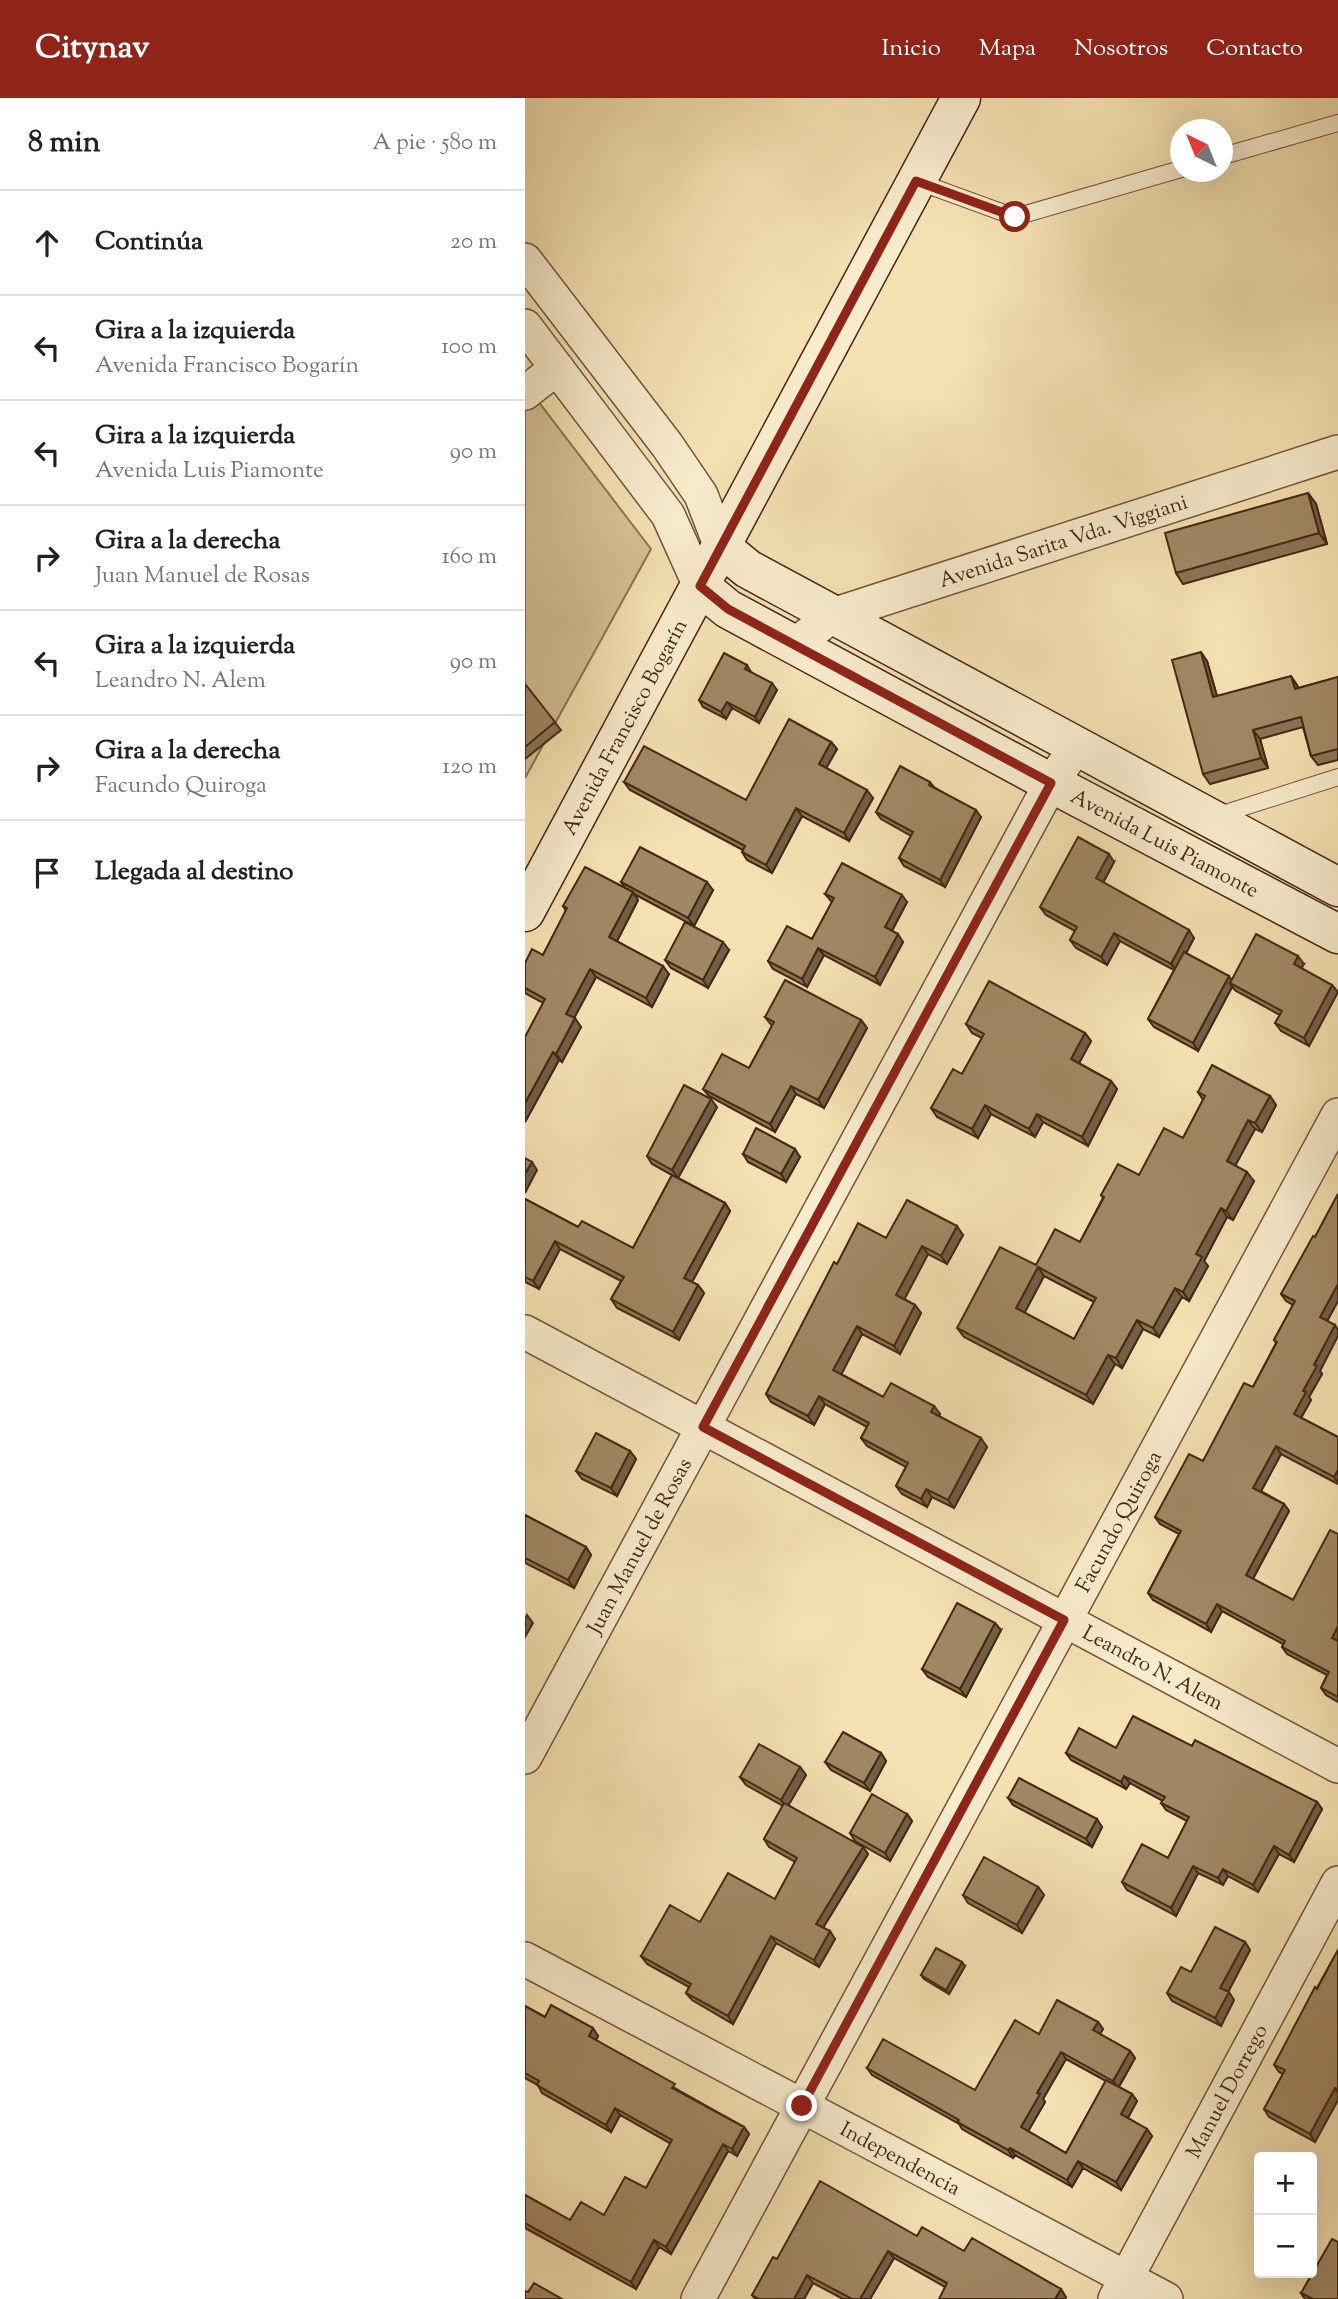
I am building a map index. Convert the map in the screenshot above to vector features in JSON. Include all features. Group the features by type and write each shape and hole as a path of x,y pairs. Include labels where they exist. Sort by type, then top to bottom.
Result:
{"street":[{"name":"Avenida Francisco Bogarín","path":"525,912 961,98"},
{"path":"525,261 667,445 701,495 721,547"},
{"path":"525,326 668,515 700,586"},
{"path":"525,393 557,368"},
{"name":"Avenida Sarita Vda. Viggiani","path":"796,644 833,615 1338,452"},
{"name":"Avenida Luis Piamonte","path":"721,547 748,569 1338,887"},
{"name":"Avenida Luis Piamonte","path":"700,586 728,609 1338,934"},
{"name":"Juan Manuel de Rosas","path":"525,1757 1051,783 1077,746"},
{"name":"Facundo Quiroga","path":"698,2299 1338,1115"},
{"name":"Leandro N. Alem","path":"525,1332 1338,1766"},
{"name":"Manuel Dorrego","path":"1121,2289 1338,1883"},
{"name":"Independencia","path":"525,1958 802,2106 1121,2289 1166,2299"}],"lane":[{"path":"1233,153 1338,123"},
{"path":"916,181 1015,217 1170,172"},
{"path":"1210,818 1338,777"}],"shaded area":[{"path":"525,384 651,549 525,778"}],"building":[{"path":"1308,493 1319,533 1176,573 1165,533"},
{"path":"1201,652 1213,697 1291,676 1295,689 1338,677 1338,749 1311,756 1301,717 1253,730 1261,758 1203,774 1172,660"},
{"path":"724,653 747,665 745,669 772,683 755,717 727,702 721,712 699,700"},
{"path":"525,684 555,722 525,747"},
{"path":"789,719 831,742 819,764 867,790 844,833 796,808 766,865 742,852 745,846 624,782 644,746 746,800"},
{"path":"900,766 976,810 940,880 899,858 913,832 876,812"},
{"path":"1078,837 1109,854 1096,878 1189,930 1171,964 1114,933 1101,957 1070,940 1077,927 1040,907"},
{"path":"640,847 707,882 688,918 621,882"},
{"path":"842,863 902,895 885,927 898,934 875,977 818,948 802,979 768,961 787,926 812,939 834,898 825,894"},
{"path":"585,867 633,892 609,937 663,966 646,998 590,969 566,1014 575,1018 525,1103 525,1037 545,999 525,988 525,963 532,949 543,955 567,908 563,906"},
{"path":"685,922 723,942 703,980 665,960"},
{"path":"1256,934 1298,956 1294,964 1332,985 1304,1038 1275,1023 1282,1011 1230,983"},
{"path":"1184,952 1229,976 1193,1043 1148,1019"},
{"path":"785,980 861,1020 818,1100 791,1086 770,1124 703,1089 722,1054 749,1068 774,1022 765,1017"},
{"path":"989,981 1085,1033 1071,1059 1111,1081 1082,1137 1037,1114 1029,1129 985,1105 972,1129 931,1108 953,1069 962,1074 984,1034 966,1024"},
{"path":"1212,1065 1270,1096 1255,1123 1248,1120 1227,1161 1247,1172 1226,1211 1221,1208 1196,1254 1202,1257 1183,1292 1175,1288 1153,1328 1137,1320 1116,1358 1108,1355 1086,1395 957,1328 1000,1247 1036,1265 1055,1229 1080,1242 1118,1164 1139,1175 1164,1128 1183,1138 1205,1096 1198,1092","holes":["1038,1267 1096,1298 1074,1339 1016,1308"]},
{"path":"684,1085 711,1099 672,1170 647,1156"},
{"path":"756,1128 795,1149 781,1174 743,1154"},
{"path":"525,1158 532,1162 525,1174"},
{"path":"672,1175 725,1203 684,1278 698,1285 673,1332 611,1299 624,1277 555,1241 533,1281 525,1277 525,1199 578,1227 582,1221 633,1248"},
{"path":"1338,1194 1338,1284 1320,1317 1335,1325 1314,1365 1317,1366 1294,1414 1338,1437 1338,1470 1334,1477 1276,1446 1253,1488 1284,1504 1246,1575 1293,1600 1330,1530 1338,1534 1338,1626 1332,1638 1338,1641 1338,1697 1321,1688 1329,1672 1282,1647 1285,1641 1217,1604 1206,1624 1148,1593 1181,1531 1155,1517 1189,1454 1203,1461 1244,1383 1253,1387 1295,1301 1281,1294"},
{"path":"907,1200 957,1226 941,1256 922,1246 896,1295 915,1305 894,1346 857,1326 833,1370 883,1397 891,1383 934,1406 931,1412 981,1438 948,1500 926,1489 921,1499 896,1486 908,1463 861,1438 869,1423 819,1396 808,1416 766,1394 834,1262 837,1264 858,1223 886,1238"},
{"path":"596,1433 630,1451 611,1488 576,1471"},
{"path":"525,1515 586,1547 568,1580 525,1558"},
{"path":"957,1603 995,1623 960,1689 922,1669"},
{"path":"1133,1716 1192,1746 1195,1740 1317,1802 1289,1855 1274,1846 1253,1885 1223,1869 1218,1878 1193,1866 1171,1908 1122,1882 1142,1844 1168,1858 1189,1817 1161,1803 1165,1797 1124,1776 1121,1782 1066,1753 1079,1728 1116,1748"},
{"path":"843,1732 881,1753 864,1783 825,1762"},
{"path":"759,1744 800,1767 781,1800 740,1777"},
{"path":"1019,1778 1097,1819 1086,1839 1008,1798"},
{"path":"872,1794 907,1814 885,1853 850,1833"},
{"path":"784,1803 863,1847 816,1924 830,1931 814,1960 771,1936 728,2016 686,1993 691,1984 641,1956 670,1905 700,1922 728,1873 775,1899 797,1858 764,1839"},
{"path":"984,1857 1038,1887 1017,1925 963,1895"},
{"path":"1215,1927 1245,1942 1220,1988 1229,1992 1215,2018 1167,1993 1181,1967 1191,1972"},
{"path":"936,1948 962,1962 946,1990 921,1975"},
{"path":"1338,1950 1338,2090 1335,2088 1310,2134 1264,2109 1285,2070 1274,2065 1315,1987 1317,1989"},
{"path":"1057,2000 1098,2022 1093,2030 1130,2051 1113,2081 1061,2052 1021,2127 1066,2153 1106,2080 1132,2094 1121,2114 1147,2129 1116,2182 1078,2161 1067,2180 957,2122 959,2120 867,2068 883,2039 975,2090 1015,2020 1039,2034"},
{"path":"551,2005 593,2028 589,2036 675,2084 672,2088 744,2127 732,2149 723,2144 666,2247 654,2240 631,2282 525,2223 525,2195 570,2220 581,2202 604,2215 625,2177 646,2188 672,2140 615,2108 606,2125 537,2085 539,2081 525,2073 525,2006 545,2017"},
{"path":"820,2181 917,2236 922,2227 964,2251 972,2238 1061,2289 1055,2299 939,2299 947,2283 888,2251 860,2299 852,2299 807,2275 794,2299 759,2299 752,2295 773,2257 777,2259"},
{"path":"1332,2239 1338,2242 1338,2299 1313,2299 1301,2293 1310,2278 1317,2278 1317,2265"},
{"path":"534,2283 562,2299 525,2299 525,2291 528,2292"}],"route":[{"path":"802,2106 1064,1620 703,1427 1051,783 728,609 700,586 916,181 1015,217"}]}
